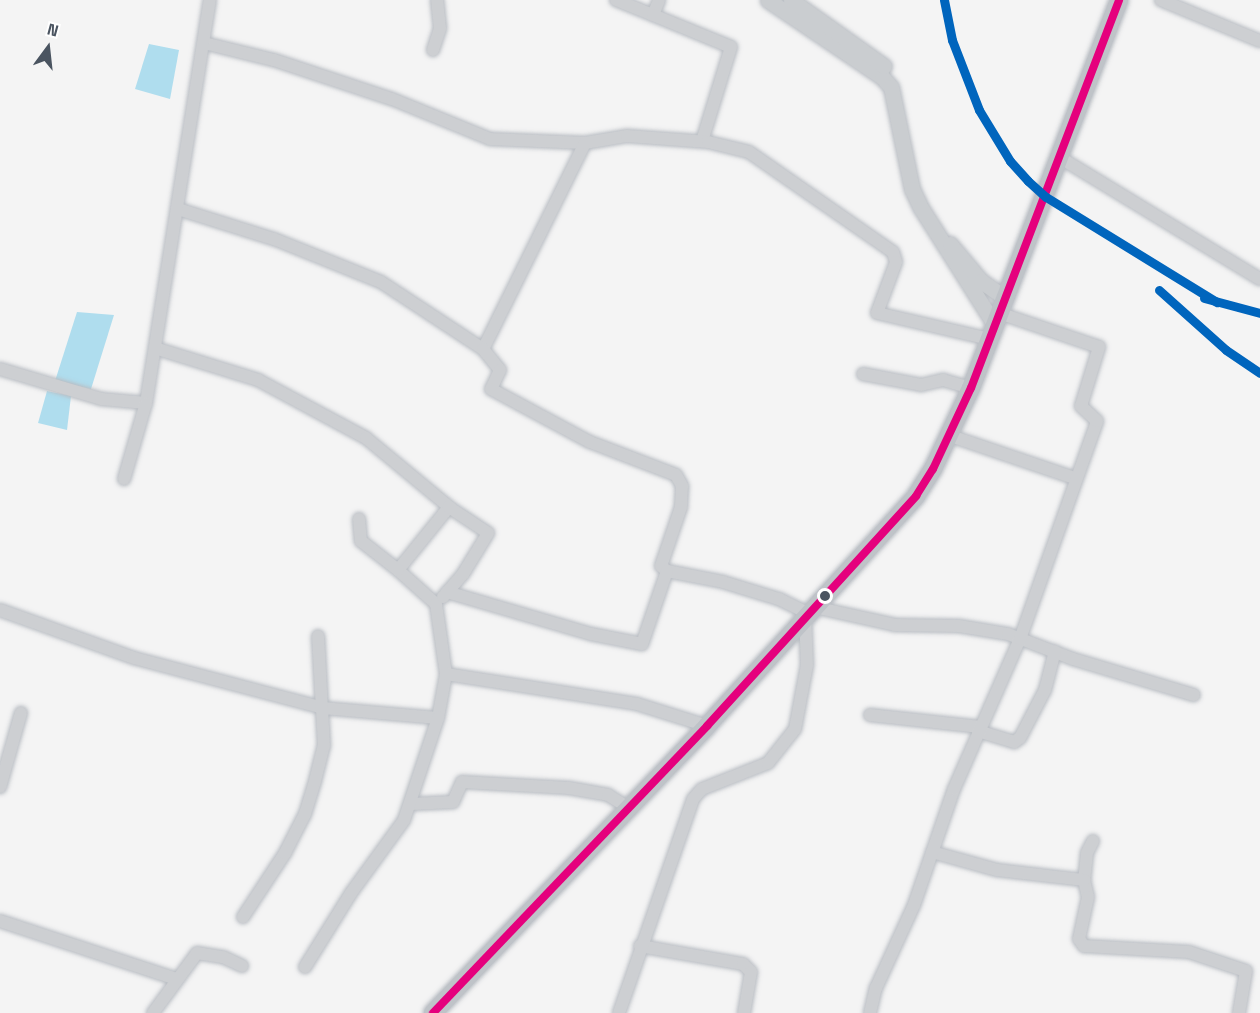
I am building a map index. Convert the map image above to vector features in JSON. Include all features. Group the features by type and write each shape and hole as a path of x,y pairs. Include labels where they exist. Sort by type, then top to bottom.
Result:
{"highway":[{"path":"432,1013 707,726 916,496 970,388 1119,0"}],"main road":[{"path":"768,0 882,77 891,87 912,189 921,208 997,319"},
{"path":"791,0 885,66 898,81 909,123 917,183 925,206 981,280 997,319"}],"street":[{"path":"124,478 146,403 158,349 210,0"},
{"path":"433,50 440,28 437,0"},
{"path":"616,0 731,47 702,141"},
{"path":"653,15 659,0"},
{"path":"1161,0 1260,40"},
{"path":"204,43 274,60 392,99 490,139 585,143 627,136 702,141 750,152 893,252 896,262 876,308 879,314 997,319 1099,347 1081,405 1097,421 1074,478 1020,639 979,729 914,905 876,988 870,1013"},
{"path":"483,349 585,143"},
{"path":"1059,157 1260,279"},
{"path":"178,209 274,239 381,282 483,349 500,370 490,390 590,442 676,475 682,486 681,507 661,566 667,571 723,582 779,599 809,612 896,625 959,626 1008,634 1194,695"},
{"path":"158,349 258,380 366,438 449,507 488,533 436,604"},
{"path":"0,369 101,399 146,403"},
{"path":"863,374 921,385 943,380 970,388"},
{"path":"948,435 1074,478"},
{"path":"398,570 449,507"},
{"path":"305,967 351,893 404,820 438,718 446,674 436,604 361,540 359,519"},
{"path":"447,592 591,634 642,644 667,571"},
{"path":"0,610 134,658 323,708 438,718"},
{"path":"619,1013 640,946 693,799 702,789 768,763 795,729 807,665 809,612"},
{"path":"243,916 285,853 305,814 324,746 318,636"},
{"path":"870,715 979,729 1014,742 1020,738 1045,690 1055,651"},
{"path":"446,674 637,704 707,726"},
{"path":"0,787 21,713"},
{"path":"411,804 453,802 462,782 569,789 608,795 629,808"},
{"path":"1094,841 1087,853 1084,880 1088,897 1079,939 1083,946 1189,952 1246,971 1239,1013"},
{"path":"932,852 998,870 1084,880"},
{"path":"0,921 176,979"},
{"path":"640,946 744,964 751,972 744,1013"},
{"path":"153,1013 197,953 223,957 242,966"}],"water":[{"path":"149,44 179,50 170,99 135,89"},
{"path":"77,312 114,315 91,389 55,381"},
{"path":"47,391 71,396 67,430 38,423"}],"transit line":[{"path":"944,0 952,40 979,110 1010,161 1028,181 1046,197 1217,302"},
{"path":"433,1013 707,726 916,496 933,469 971,388 1119,0"},
{"path":"1159,290 1226,350 1260,373"},
{"path":"1204,298 1260,313"}]}
